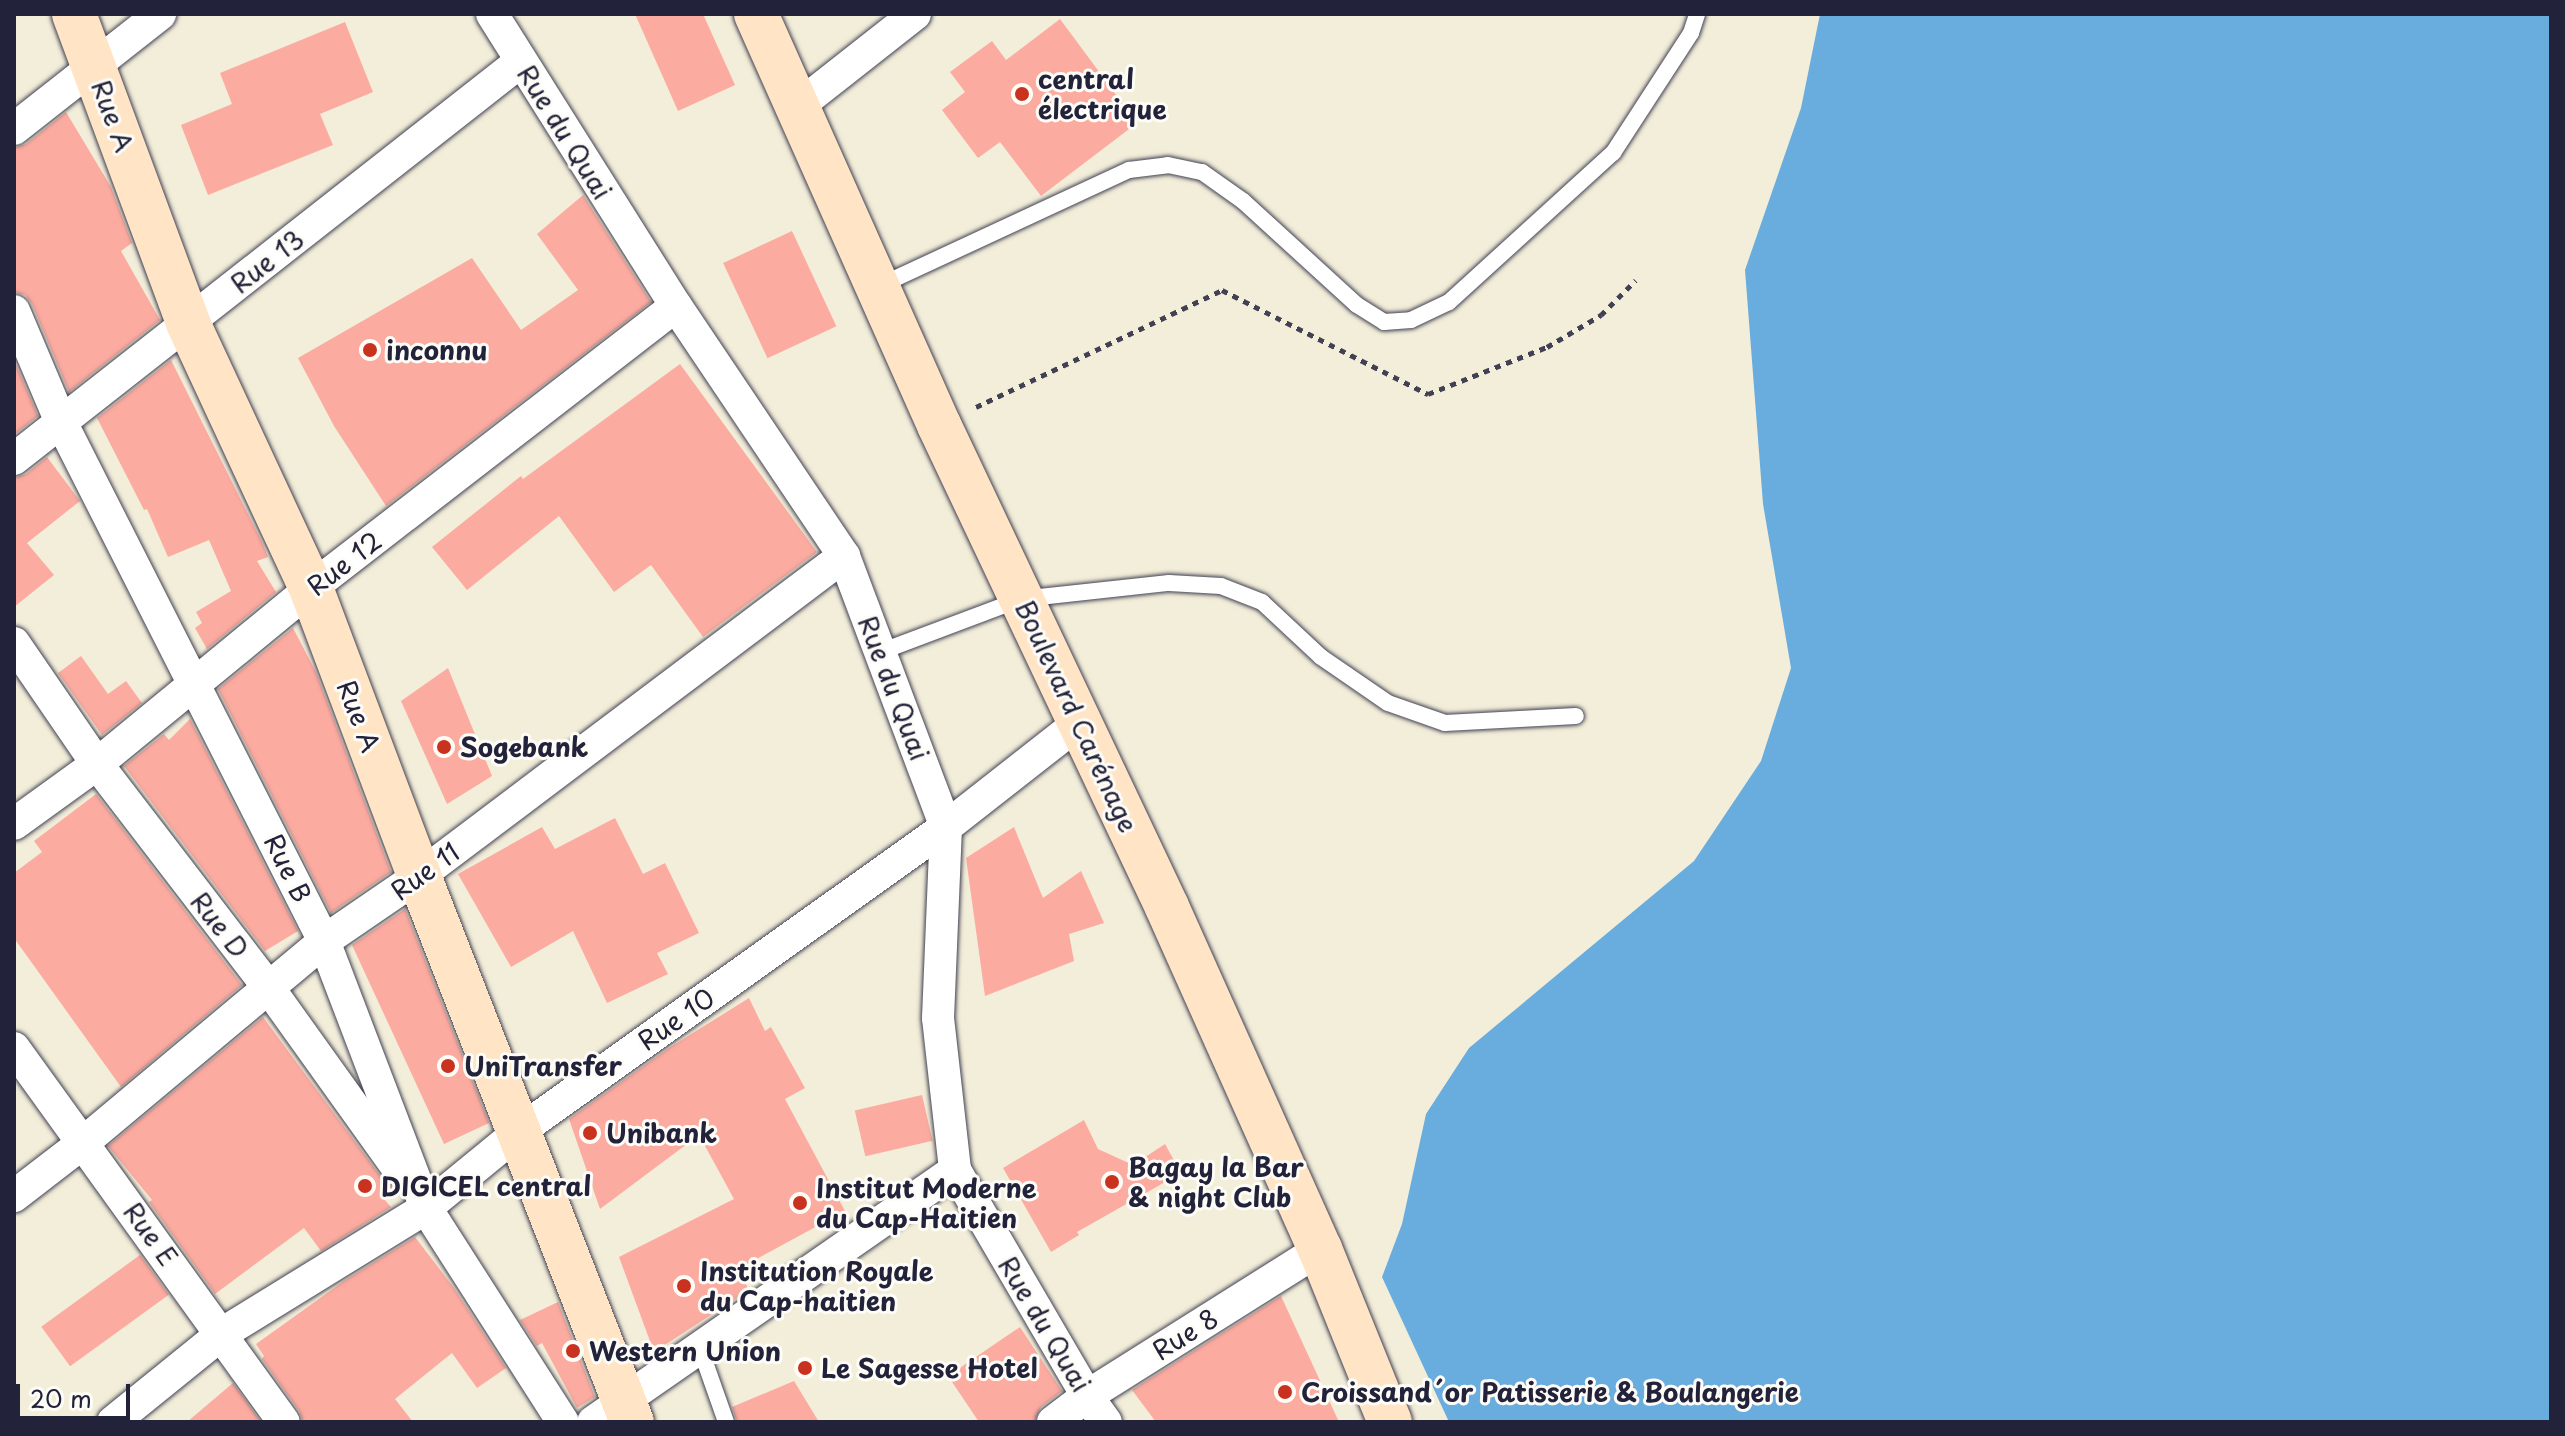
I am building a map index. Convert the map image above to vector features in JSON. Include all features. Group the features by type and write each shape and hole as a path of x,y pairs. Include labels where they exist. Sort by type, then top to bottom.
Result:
{"street":[{"name":"Rue A","path":"74,14 188,323 311,588 419,876 521,1130 616,1415"},
{"path":"14,129 160,14"},
{"name":"Rue du Quai","path":"492,14 676,306 844,556 946,827 938,1018 955,1170 1087,1396 1106,1422"},
{"name":"Boulevard Carénage","path":"756,14 939,425 1080,722 1320,1249 1390,1422"},
{"path":"797,107 915,14"},
{"name":"Rue 13","path":"14,459 520,62"},
{"name":"Rue 12","path":"14,824 97,764 311,588 676,306"},
{"name":"Rue B","path":"14,311 61,422 195,681 324,941 426,1208 563,1422"},
{"name":"Rue 11","path":"14,1196 84,1142 324,941 419,876 844,556"},
{"name":"Rue D","path":"14,643 97,764 268,987 426,1208"},
{"name":"Rue 10","path":"113,1422 223,1333 426,1208 521,1130 946,827 1080,722"},
{"name":"Rue E","path":"14,1048 223,1333 284,1422"},
{"path":"616,1415 700,1348 955,1170"},
{"name":"Rue 8","path":"1053,1422 1087,1396 1320,1249"}],"lane":[{"path":"877,287 1129,170 1168,165 1202,172 1243,201 1366,310 1384,322 1411,320 1449,302 1613,153 1691,33 1697,14"},
{"path":"880,652 1021,599 1169,583 1221,586 1262,602 1321,657 1388,703 1445,723 1576,716"},
{"path":"700,1348 726,1422"}],"path":[{"path":"939,425 1222,290 1428,394 1547,347 1601,315 1636,280"}],"water":[{"path":"1820,14 2551,14 2551,1422 1449,1422 1382,1277 1402,1224 1426,1114 1469,1048 1694,861 1761,761 1791,668 1763,504 1745,270 1801,108"}],"building":[{"path":"635,14 703,14 735,85 678,111"},
{"path":"1060,19 1137,123 1041,196 1000,142 978,158 942,110 965,92 950,72 992,41 1006,60"},
{"path":"345,22 373,92 320,114 333,145 208,195 181,125 232,104 220,73"},
{"path":"66,112 111,187 132,243 121,251 160,320 69,392 32,304 25,295 14,292 14,148 26,144"},
{"path":"583,195 651,302 386,506 334,426 298,358 472,258 521,330 578,290 537,234"},
{"path":"792,231 836,326 767,358 723,263"},
{"path":"14,360 38,416 14,435"},
{"path":"171,360 262,542 268,557 257,561 276,592 207,649 195,628 202,623 196,612 231,591 209,540 168,557 147,509 144,510 97,418"},
{"path":"680,364 817,552 703,637 651,565 614,592 559,516 467,590 432,547 521,476 523,479"},
{"path":"47,457 80,501 27,543 54,575 14,607 14,478 26,474"},
{"path":"293,628 316,672 391,872 331,913 218,689"},
{"path":"81,656 108,694 126,681 142,703 102,735 58,673"},
{"path":"448,668 492,776 447,804 401,701"},
{"path":"190,719 298,931 265,951 124,766 164,734 169,740"},
{"path":"96,794 242,985 121,1087 14,938 14,873 42,852 34,841"},
{"path":"615,818 643,874 665,863 699,933 657,953 668,974 607,1003 573,931 511,967 458,874 542,827 555,849"},
{"path":"1014,827 1043,898 1081,871 1104,923 1069,934 1074,961 985,996 966,858"},
{"path":"405,909 489,1123 444,1144 352,945"},
{"path":"749,998 765,1031 771,1027 805,1088 785,1099 845,1211 738,1269 749,1290 654,1352 619,1257 734,1199 699,1135 600,1209 569,1119 669,1048"},
{"path":"263,1017 384,1181 395,1189 383,1198 391,1207 321,1251 304,1228 215,1294 149,1202 152,1200 108,1146"},
{"path":"922,1095 933,1141 865,1156 855,1111"},
{"path":"1084,1120 1098,1149 1133,1165 1165,1144 1181,1173 1077,1232 1079,1235 1051,1252 1003,1168"},
{"path":"415,1237 454,1288 506,1368 477,1388 452,1353 395,1399 413,1422 303,1422 299,1411 262,1359 264,1356 256,1344 344,1281"},
{"path":"140,1255 169,1295 70,1366 41,1327"},
{"path":"1281,1296 1339,1422 1156,1422 1132,1390"},
{"path":"558,1302 595,1397 577,1408 542,1343 537,1346 520,1320"},
{"path":"1020,1327 1062,1391 1041,1407 1034,1422 979,1422 948,1376"},
{"path":"794,1381 819,1422 737,1422 732,1407"},
{"path":"233,1383 261,1422 187,1422"}],"place":[{"name":"central électrique","path":"1022,94"},
{"name":"inconnu","path":"370,350"},
{"name":"Sogebank","path":"444,747"},
{"name":"UniTransfer","path":"448,1066"},
{"name":"Unibank","path":"590,1133"},
{"name":"Bagay la Bar & night Club","path":"1112,1182"},
{"name":"DIGICEL central","path":"365,1186"},
{"name":"Institut Moderne du Cap-Haitien","path":"800,1203"},
{"name":"Institution Royale du Cap-haitien","path":"684,1286"},
{"name":"Western Union","path":"573,1351"},
{"name":"Le Sagesse Hotel","path":"805,1368"},
{"name":"Croissand´or Patisserie & Boulangerie","path":"1285,1392"}]}
